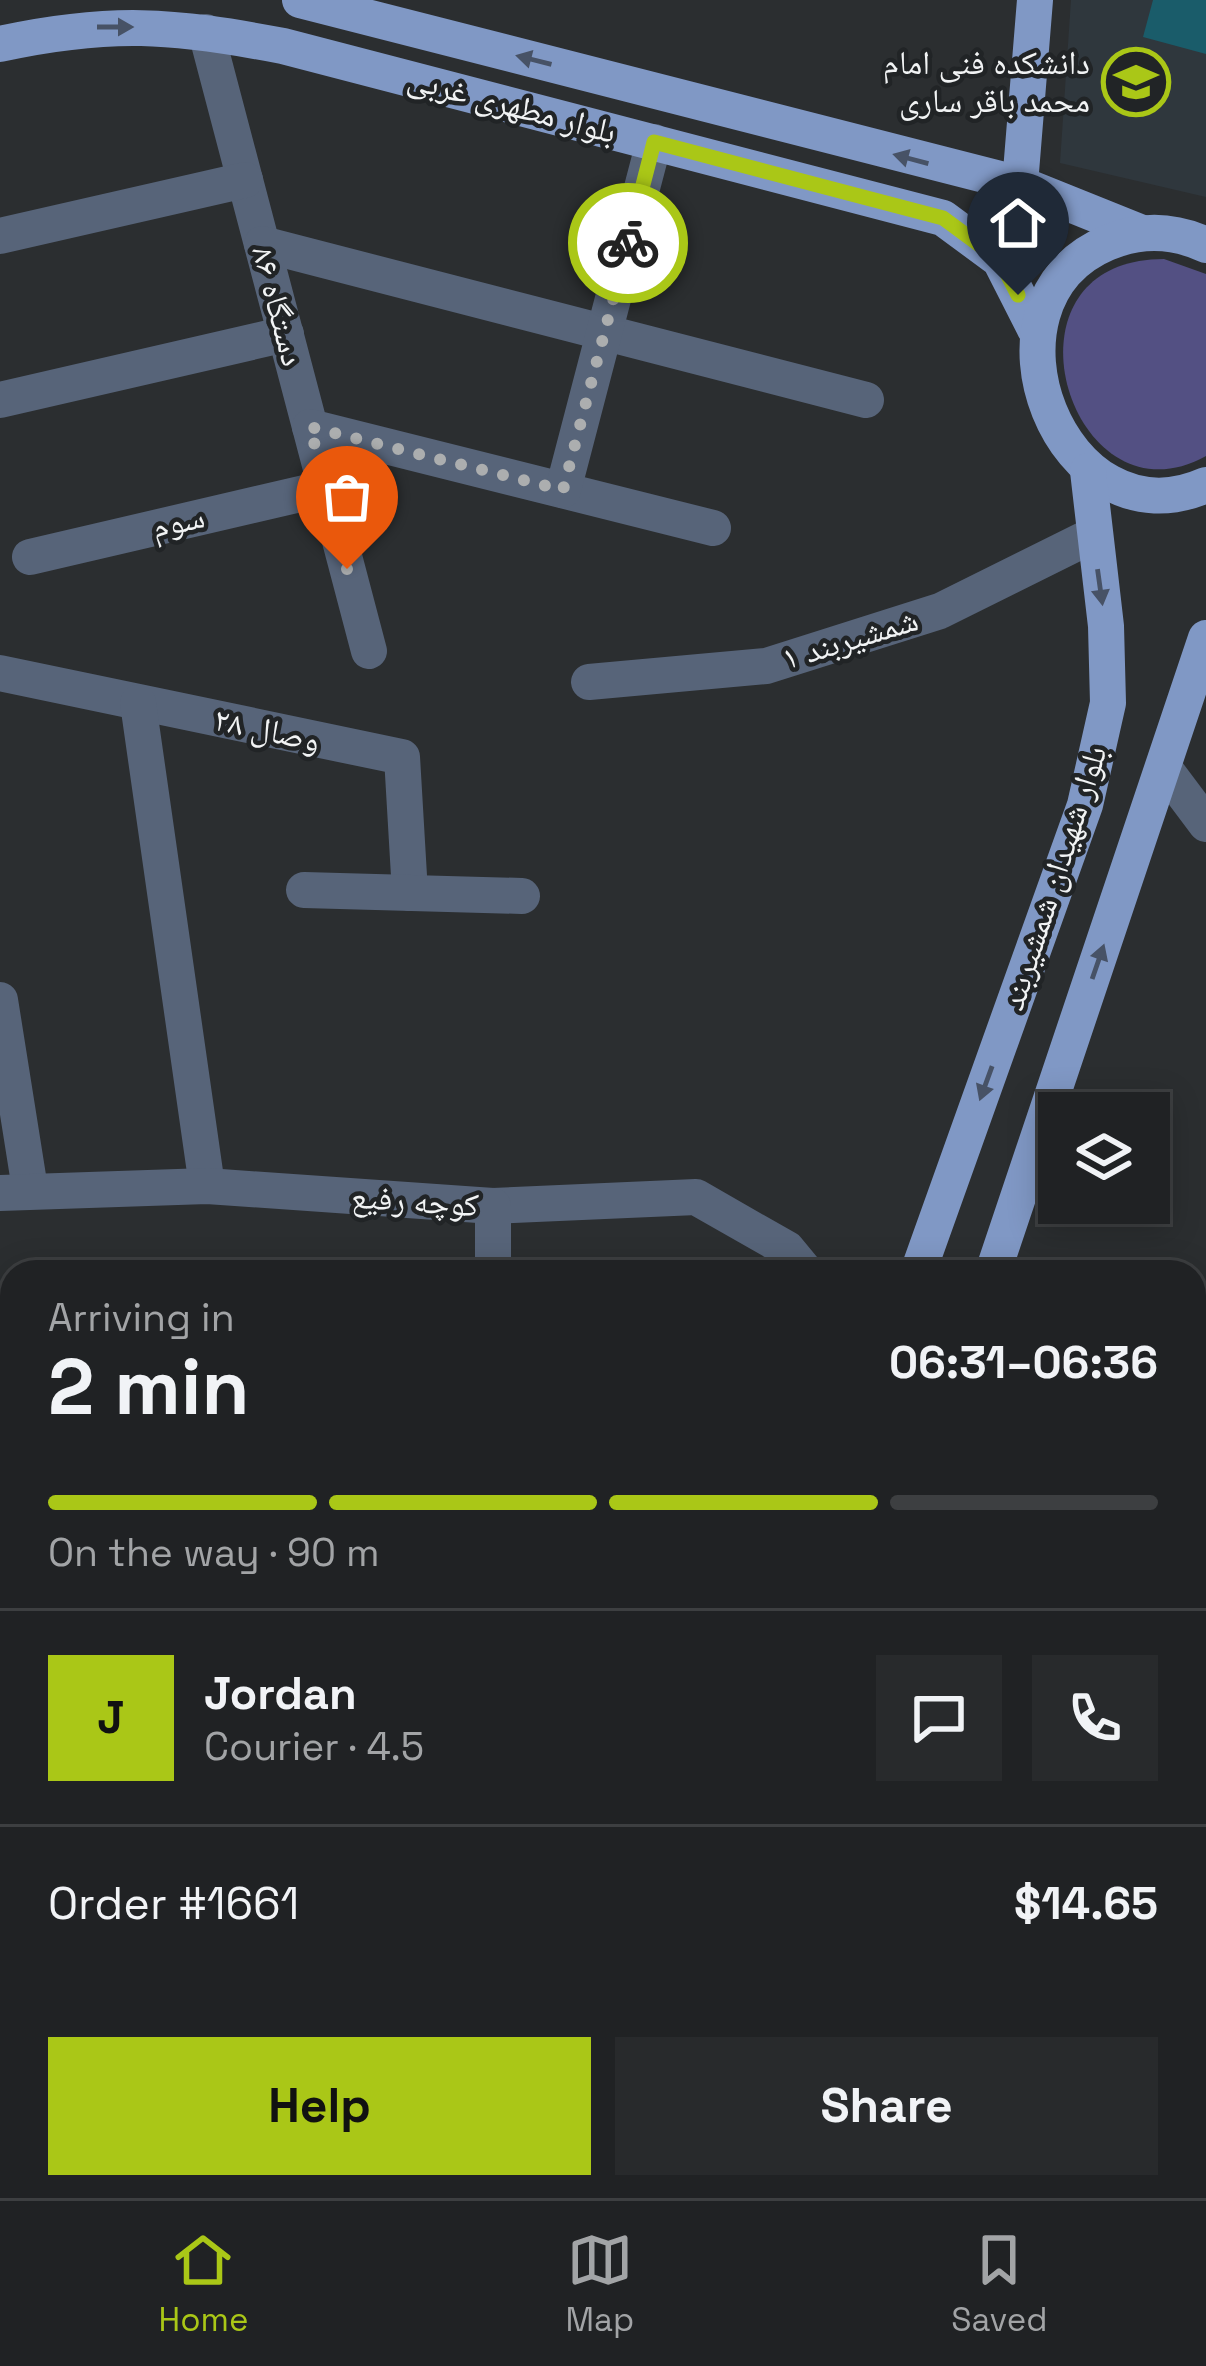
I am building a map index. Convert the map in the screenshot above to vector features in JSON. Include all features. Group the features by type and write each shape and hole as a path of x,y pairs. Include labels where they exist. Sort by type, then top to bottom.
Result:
{"main road":[{"name":"بلوار مطهری غربی","path":"300,0 1020,184 1155,233 1206,242"},
{"path":"1020,184 1035,0"},
{"name":"بلوار مطهری غربی","path":"0,44 81,26 208,16 283,46 943,218 1000,260 1035,329"},
{"path":"654,142 667,94"},
{"path":"1155,233 1094,248 1050,292 1035,329 1037,380 1064,442 1088,471 1139,494 1168,496 1206,485"},
{"name":"بلوار شهیدان شمشیربند","path":"922,1260 1084,806 1108,703 1106,626 1088,471"},
{"name":"بلوار شهیدان شمشیربند","path":"997,1260 1206,638"}],"street":[{"name":"دستگاه ۸۶","path":"208,16 245,180 369,651"},
{"path":"563,490 654,142"},
{"path":"0,236 245,180"},
{"path":"262,244 866,400"},
{"path":"0,400 286,334"},
{"path":"310,427 713,528"},
{"name":"سوم","path":"30,557 326,488"},
{"name":"شمشیربند ۱","path":"589,682 766,666 940,611 1093,535"},
{"name":"وصال ۲۸","path":"0,674 403,758 410,892"},
{"path":"138,704 207,1186"},
{"path":"1164,768 1206,824"},
{"path":"304,890 522,896"},
{"path":"0,1000 15,1191"},
{"name":"کوچه رفیع","path":"15,1191 207,1186 494,1206 696,1197 787,1249 796,1260"},
{"path":"493,1260 494,1206"}],"shaded area":[{"name":"دانشکده فنی امام محمد باقر ساری","path":"1071,0 1206,0 1206,197 1060,163"},
{"path":"1164,259 1206,274 1206,456 1158,469 1117,457 1086,427 1068,386 1064,341 1077,300 1109,271"}],"building":[{"path":"1153,0 1206,0 1206,54 1143,37"}],"way so far":[{"path":"347,569 310,427 563,490 628,243"}],"place":[{"name":"دانشکده فنی امام محمد باقر ساری","path":"1136,82"}],"route":[{"path":"628,243 654,142 943,218 1000,260 1018,295"}]}
